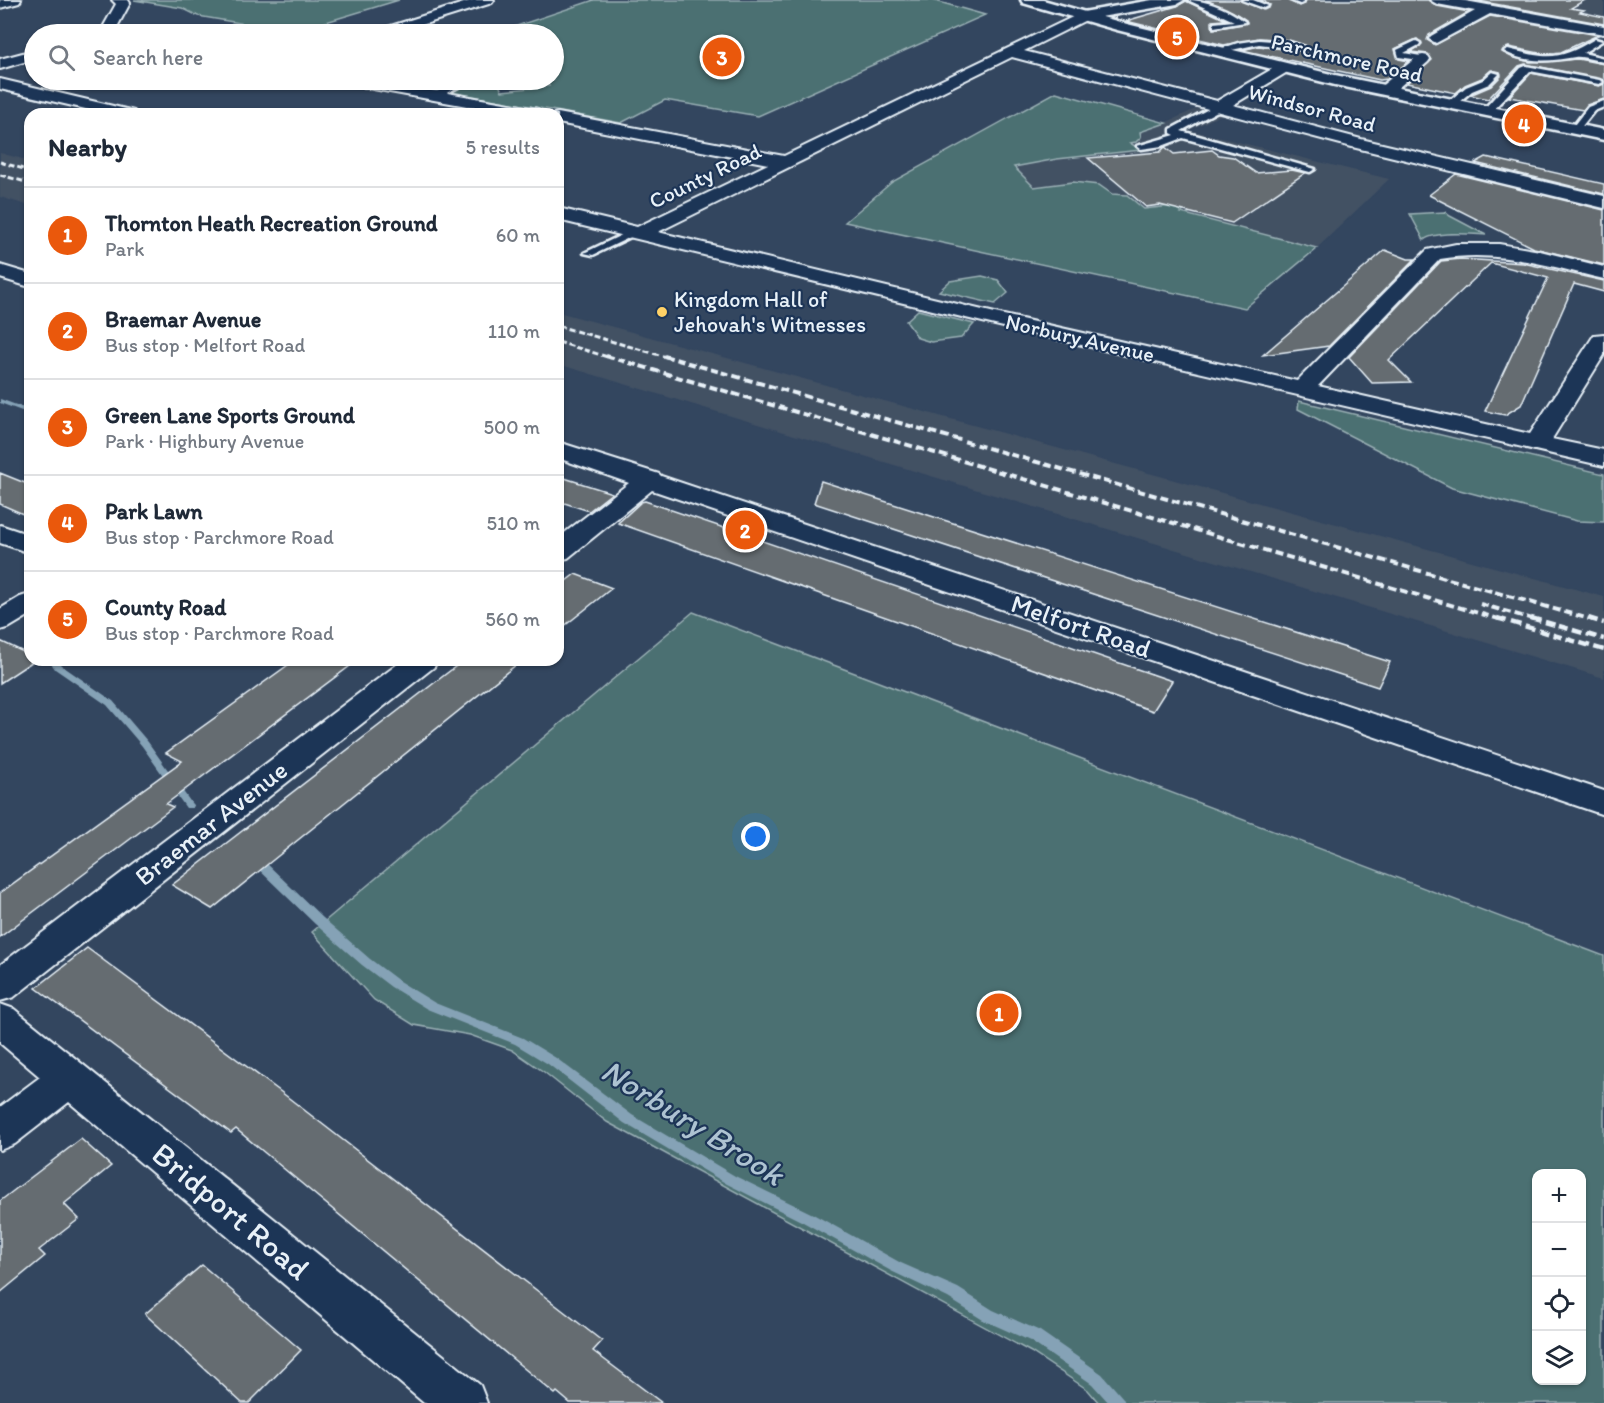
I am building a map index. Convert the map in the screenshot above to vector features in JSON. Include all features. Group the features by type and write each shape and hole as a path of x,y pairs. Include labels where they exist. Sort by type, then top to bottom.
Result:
{"main road":[{"name":"Parchmore Road","path":"1028,0 1284,68 1385,91 1604,135"},
{"path":"1083,16 1177,0"}],"street":[{"path":"0,3 15,0"},
{"path":"112,24 123,3 119,0"},
{"path":"411,24 487,0"},
{"path":"1437,0 1461,2 1601,36"},
{"path":"1436,39 1488,9"},
{"name":"County Road","path":"636,234 1083,16"},
{"name":"Windsor Road","path":"1011,52 1433,162 1604,202"},
{"path":"0,63 24,57"},
{"path":"1385,91 1423,59"},
{"path":"1218,107 1284,68"},
{"path":"0,84 24,90"},
{"path":"26,90 102,108"},
{"path":"408,90 506,108"},
{"path":"564,119 786,162"},
{"name":"Norbury Avenue","path":"564,216 1007,321 1604,458"},
{"path":"1303,388 1434,255 1454,250 1483,248 1511,250 1604,273"},
{"path":"0,272 24,279"},
{"path":"1537,442 1602,340"},
{"name":"Melfort Road","path":"564,452 650,479 1604,803"},
{"path":"564,547 650,479"},
{"path":"0,533 24,543"},
{"path":"0,621 24,607"},
{"name":"Braemar Avenue","path":"0,986 415,666"},
{"name":"Bridport Road","path":"0,1020 462,1403"},
{"path":"0,1131 70,1078"}],"lane":[{"path":"1192,0 1227,13 1240,22 1217,25"},
{"path":"1246,0 1264,6"},
{"path":"1508,51 1553,60 1566,59 1601,36"},
{"path":"1218,51 1242,43 1263,40 1300,47"},
{"path":"1416,43 1400,52 1402,55 1423,59"},
{"path":"1576,54 1604,60"},
{"path":"1487,111 1524,70 1529,68 1599,82"},
{"path":"1451,104 1469,89 1495,74"},
{"path":"436,95 447,90"},
{"path":"1575,129 1591,109 1604,104"},
{"path":"1218,107 1175,128 1176,132 1310,169"},
{"path":"1140,146 1162,143 1182,135"},
{"path":"589,253 636,234"}],"shaded area":[{"path":"1457,0 1604,0 1604,27"},
{"path":"1056,92 1165,123 1198,108 1223,114 1189,130 1389,179 1317,248 1245,308 845,222 892,182"},
{"path":"0,153 24,159 24,204 0,197"},
{"path":"564,314 1604,597 1604,678 564,366"}],"green space":[{"path":"134,0 399,0 320,24 246,24 198,16 182,8"},
{"path":"594,0 932,0 985,15 758,116 665,100 621,123 564,113 564,108 539,108 451,92 456,90 564,90 564,24 523,24"},
{"path":"1056,92 1166,123 1140,132 1141,137 1136,142 1130,143 1141,150 1057,159 1014,167 1034,187 1073,182 1099,185 1112,194 1127,195 1144,209 1171,206 1186,209 1181,213 1317,248 1245,308 845,222 892,182"},
{"path":"1445,212 1486,235 1444,234 1424,240 1410,214"},
{"path":"982,276 998,280 1008,293 995,304 939,291 950,281"},
{"path":"918,310 974,324 961,338 931,342 918,338 906,321"},
{"path":"1299,401 1604,474 1604,522 1577,521 1452,488 1298,409"},
{"path":"693,612 1604,956 1604,1403 1099,1403 1088,1390 1031,1352 607,1122 512,1050 470,1035 414,1025 374,1000 312,932"}],"building":[{"path":"1205,0 1240,0 1263,10 1270,5 1259,0 1288,0 1299,6 1305,4 1305,0 1428,0 1437,6 1469,12 1429,35 1427,40 1435,45 1490,16 1598,35 1561,52 1544,54 1509,47 1502,52 1530,62 1578,59 1604,64 1604,80 1525,64 1519,66 1488,99 1470,95 1491,86 1501,76 1500,72 1491,70 1456,93 1407,83 1432,60 1428,54 1411,52 1422,44 1417,39 1395,49 1399,59 1409,61 1387,79 1380,80 1242,50 1259,46 1300,51 1306,48 1305,45 1289,40 1259,38 1224,45 1126,21 1177,6 1186,1 1226,20 1212,21 1213,29 1247,23 1233,12"},
{"path":"1473,0 1585,0 1571,8 1604,17 1604,24"},
{"path":"1531,73 1599,86 1604,84 1604,99 1587,105 1583,110 1509,97"},
{"path":"1165,147 1174,154 1212,150 1219,155 1233,157 1256,173 1292,170 1305,173 1232,223 1160,205 1146,207 1088,158 1160,152"},
{"path":"1486,157 1604,184 1604,194 1475,163"},
{"path":"1456,174 1604,210 1604,265 1534,248 1429,195"},
{"path":"1385,250 1408,259 1415,259 1329,346 1263,355"},
{"path":"1461,259 1523,263 1604,281 1604,292 1574,284 1521,405 1505,415 1485,411 1548,278 1491,263 1389,360 1411,382 1372,383 1349,357 1441,261"},
{"path":"0,473 24,483 24,514 0,504"},
{"path":"564,478 612,493 589,511 564,503"},
{"path":"821,481 1390,662 1378,687 814,503"},
{"path":"645,501 1172,681 1153,711 618,523"},
{"path":"575,574 612,588 564,626 564,582"},
{"path":"0,641 24,652 24,666 26,666 0,683"},
{"path":"287,666 350,666 166,804 173,807 0,937 0,893 182,761 166,753"},
{"path":"456,666 515,666 212,909 172,885"},
{"path":"87,948 281,1092 602,1341 593,1351 662,1403 570,1403 557,1392 555,1394 236,1129 231,1133 36,988"},
{"path":"81,1139 111,1166 64,1204 79,1219 39,1250 45,1256 0,1293 0,1201"},
{"path":"202,1265 301,1350 249,1403 242,1403 145,1314"}],"waterway":[{"name":"Norbury Brook","path":"0,401 24,410"},
{"name":"Norbury Brook","path":"57,666 110,703 145,744 189,806"},
{"name":"Norbury Brook","path":"256,860 319,921 395,984 431,1006 519,1041 552,1061 628,1119 731,1180 808,1218 896,1267 953,1293 988,1315 1035,1336 1097,1379 1118,1403"}],"railway":[{"path":"0,162 24,169"},
{"path":"0,175 24,181"},
{"path":"564,328 670,358"},
{"path":"564,344 611,358"},
{"path":"606,356 1502,620"},
{"path":"664,356 1593,620"},
{"path":"1480,604 1536,620"},
{"path":"1497,618 1604,650"},
{"path":"1531,618 1604,639"},
{"path":"1588,618 1604,623"}],"place":[{"name":"County Road","path":"1177,37"},
{"name":"Green Lane Sports Ground","path":"722,57"},
{"name":"Park Lawn","path":"1524,124"},
{"name":"Kingdom Hall of Jehovah's Witnesses","path":"662,312"},
{"name":"Braemar Avenue","path":"745,530"},
{"name":"Thornton Heath Recreation Ground","path":"999,1013"}]}
